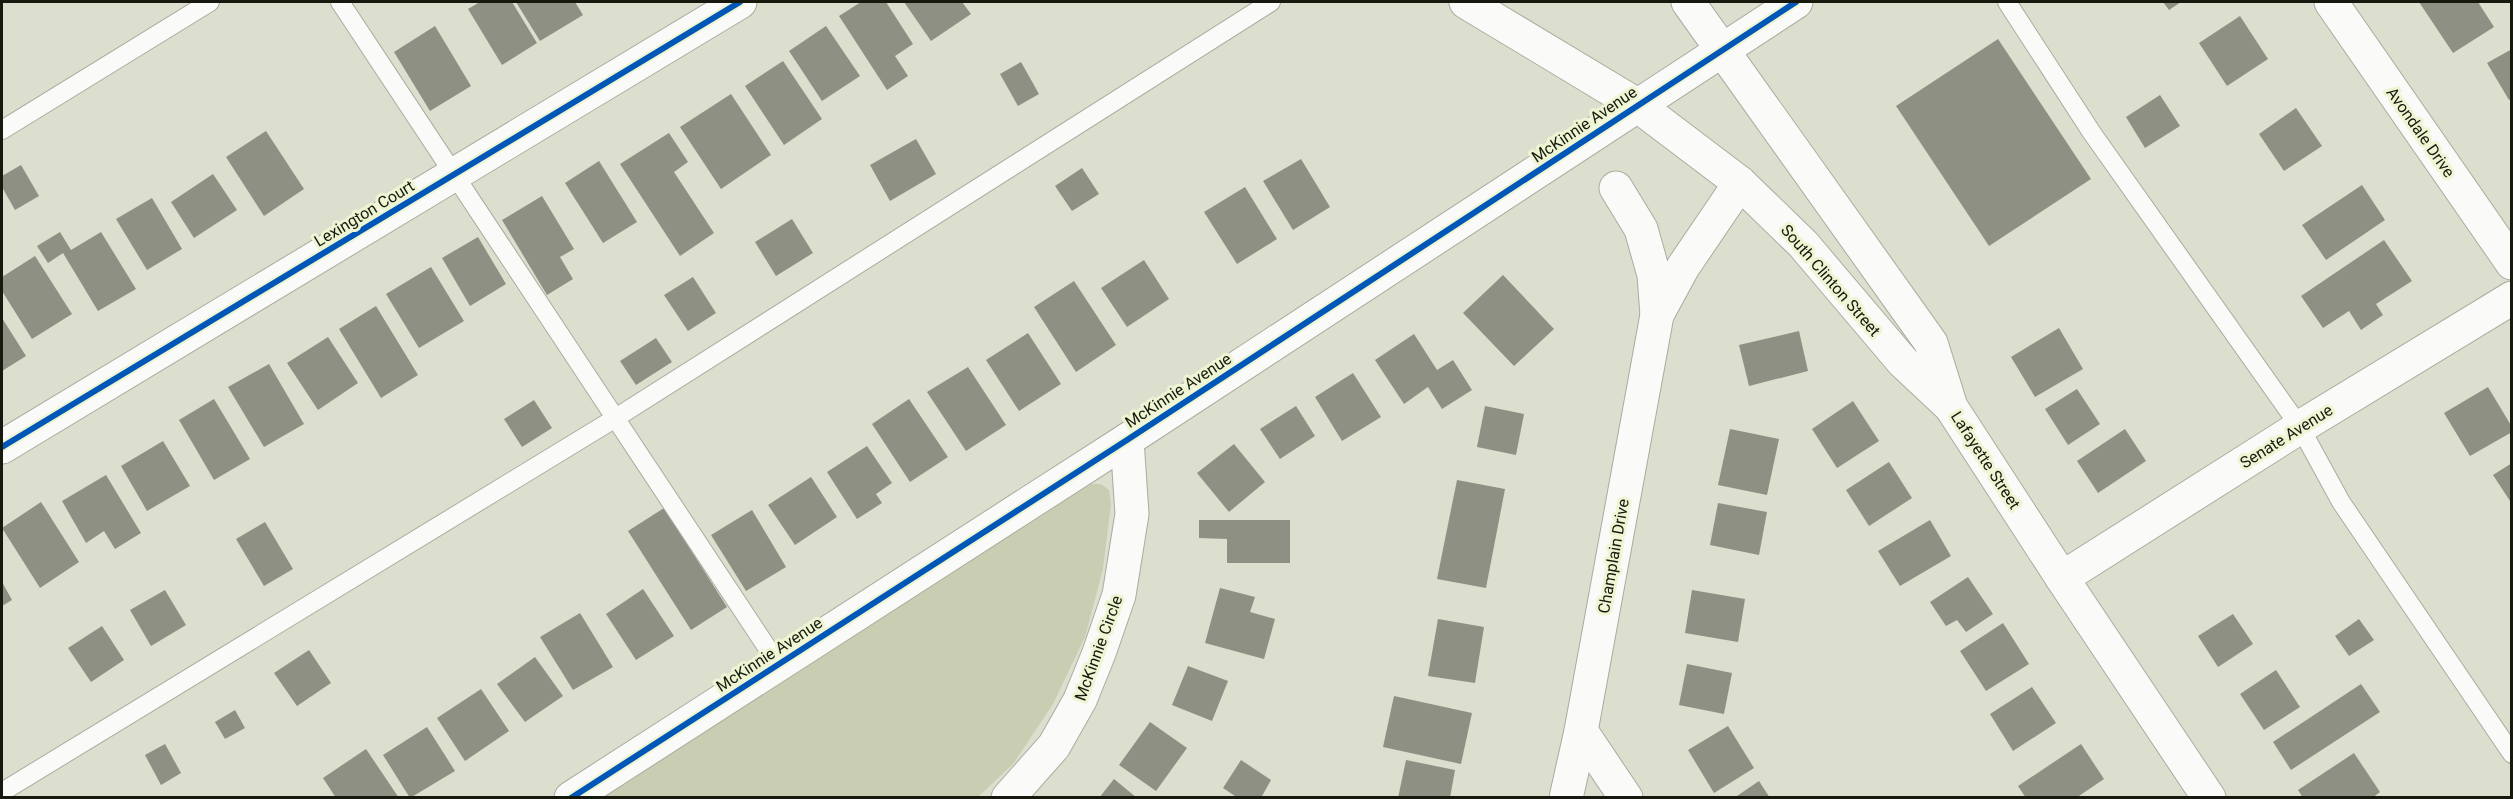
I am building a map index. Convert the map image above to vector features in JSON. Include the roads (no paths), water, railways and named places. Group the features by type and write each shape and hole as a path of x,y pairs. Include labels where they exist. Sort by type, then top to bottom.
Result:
{"main road":[{"name":"Lexington Court","path":"2,447 740,2"},
{"name":"South Clinton Street","path":"1466,2 1637,105 1740,183 1803,244 1903,362 1952,407"},
{"name":"Lafayette Street","path":"1688,2 1932,343 1952,407 2062,578 2209,798"},
{"name":"McKinnie Avenue","path":"571,798 1127,440 1796,2"},
{"name":"Avondale Drive","path":"2331,2 2511,263"},
{"name":"Champlain Drive","path":"1657,315 1683,267 1740,183"},
{"name":"Champlain Drive","path":"1566,798 1581,731 1657,315 1654,275 1641,230 1616,188"},
{"name":"Senate Avenue","path":"2062,578 2511,297"},
{"name":"McKinnie Circle","path":"1008,798 1054,746 1080,700 1119,595 1132,514 1127,440"},
{"path":"1581,731 1626,798"}],"lane":[{"path":"2,130 210,2"},
{"path":"340,2 778,664"},
{"path":"2,792 614,419 1271,2"},
{"path":"2007,2 2092,133 2300,427 2341,501 2511,754"}]}
